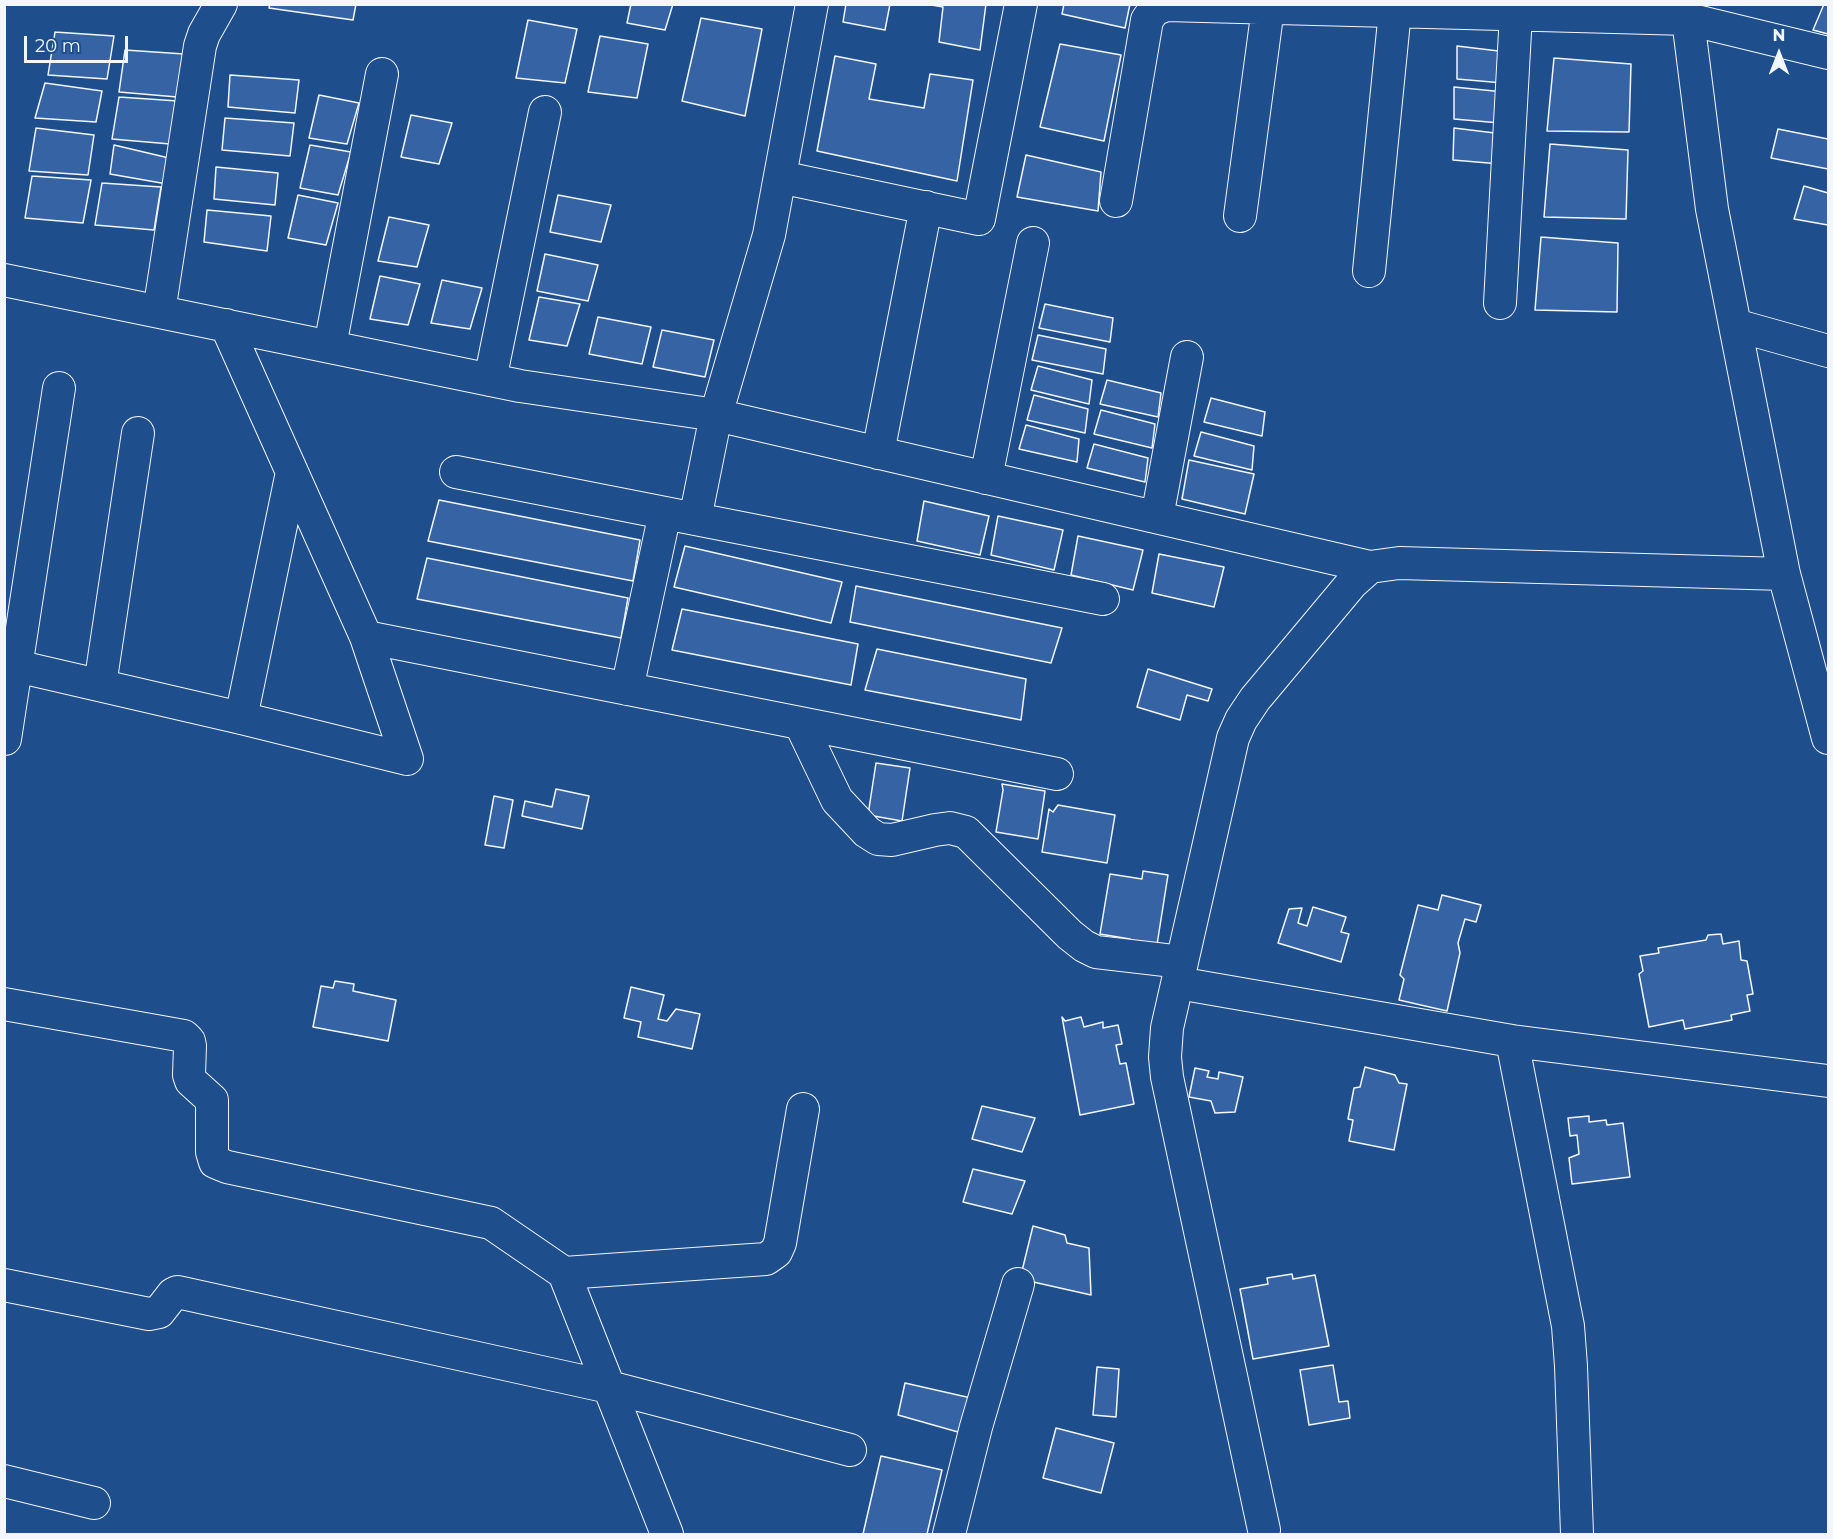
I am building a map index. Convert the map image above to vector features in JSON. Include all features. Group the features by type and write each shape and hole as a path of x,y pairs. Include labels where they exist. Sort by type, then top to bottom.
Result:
{"street":[{"path":"159,312 200,46 221,4"},
{"path":"695,519 716,415 769,235 812,4"},
{"path":"780,177 979,219 1021,4"},
{"path":"1116,201 1147,20 1154,7 1166,5 1393,8 1516,14 1687,12 1828,53"},
{"path":"1240,216 1268,8"},
{"path":"1369,271 1393,8"},
{"path":"1687,12 1712,209 1784,574 1828,738"},
{"path":"1500,303 1516,14"},
{"path":"330,346 382,74"},
{"path":"490,380 545,112"},
{"path":"878,453 927,207"},
{"path":"986,478 1033,243"},
{"path":"4,280 520,386 716,415 1370,567 1399,563 1784,574"},
{"path":"16,666 408,759 366,637 226,325"},
{"path":"1735,325 1828,351"},
{"path":"1157,517 1187,357"},
{"path":"5,739 59,388"},
{"path":"100,685 138,433"},
{"path":"241,718 292,472"},
{"path":"456,472 1103,599"},
{"path":"627,688 665,513"},
{"path":"1271,1533 1167,1077 1165,1057 1167,1028 1233,738 1241,720 1255,699 1352,584 1370,567"},
{"path":"366,637 1057,774"},
{"path":"800,723 837,800 867,832 878,839 892,840 950,828 966,832 1070,935 1096,952 1180,973 1512,1041 1828,1081"},
{"path":"4,1004 184,1036 190,1046 189,1075 191,1081 212,1100 212,1152 215,1162 238,1170 491,1223 564,1273 667,1534"},
{"path":"1512,1041 1568,1326 1577,1534"},
{"path":"564,1273 766,1259 776,1252 780,1243 803,1109"},
{"path":"949,1534 976,1427 1018,1284"},
{"path":"4,1285 149,1314 159,1312 172,1294 177,1292 609,1388 850,1450"},
{"path":"4,1481 94,1503"}],"building":[{"path":"270,4 356,4 353,20 269,8"},
{"path":"631,4 673,4 665,30 627,23"},
{"path":"846,4 890,4 885,30 843,22"},
{"path":"926,4 986,4 980,50 939,42 943,7"},
{"path":"1064,4 1130,4 1125,28 1062,14"},
{"path":"1824,4 1828,4 1828,34 1813,30"},
{"path":"701,18 762,29 745,116 682,101"},
{"path":"528,20 577,29 565,83 516,78"},
{"path":"55,32 114,36 107,79 48,75"},
{"path":"600,36 648,44 637,98 588,92"},
{"path":"1060,44 1121,55 1104,141 1040,127"},
{"path":"1457,46 1507,52 1503,83 1457,79"},
{"path":"125,50 184,54 177,97 119,92"},
{"path":"835,56 876,64 869,99 924,108 930,74 973,80 957,181 817,151"},
{"path":"1554,58 1631,64 1629,132 1547,131"},
{"path":"230,75 299,80 295,113 228,107"},
{"path":"45,83 102,91 96,122 35,118"},
{"path":"1454,87 1504,92 1500,123 1454,119"},
{"path":"319,95 359,103 347,144 309,138"},
{"path":"119,97 178,101 170,144 112,139"},
{"path":"411,115 452,123 439,164 401,157"},
{"path":"225,118 294,123 290,156 222,150"},
{"path":"36,128 94,135 88,175 29,171"},
{"path":"1454,128 1503,134 1500,164 1453,160"},
{"path":"1778,129 1828,139 1828,169 1771,158"},
{"path":"1550,144 1628,150 1626,219 1544,217"},
{"path":"114,145 169,158 167,184 110,174"},
{"path":"310,145 351,152 338,195 300,188"},
{"path":"1026,155 1101,172 1098,211 1017,197"},
{"path":"216,167 278,173 275,205 214,199"},
{"path":"32,176 91,180 83,223 25,218"},
{"path":"102,183 161,187 154,230 95,225"},
{"path":"1804,186 1828,193 1828,225 1794,219"},
{"path":"298,195 338,203 326,245 288,238"},
{"path":"558,195 611,205 601,242 550,232"},
{"path":"207,210 271,216 267,251 204,242"},
{"path":"389,217 429,225 417,267 378,261"},
{"path":"1541,237 1618,243 1617,312 1535,310"},
{"path":"545,254 598,265 588,301 537,291"},
{"path":"380,276 420,284 408,325 370,319"},
{"path":"442,280 482,288 470,329 431,323"},
{"path":"539,297 580,304 567,346 529,340"},
{"path":"1045,304 1113,318 1110,342 1039,328"},
{"path":"598,317 651,327 642,364 589,354"},
{"path":"662,330 714,340 705,377 653,367"},
{"path":"1038,335 1106,349 1103,374 1032,360"},
{"path":"1038,366 1092,380 1089,404 1031,390"},
{"path":"1107,380 1161,393 1158,417 1100,404"},
{"path":"1034,395 1088,409 1085,433 1027,420"},
{"path":"1211,398 1265,412 1262,436 1204,422"},
{"path":"1101,410 1155,424 1152,448 1094,434"},
{"path":"1026,425 1079,439 1077,462 1019,449"},
{"path":"1201,432 1254,446 1252,470 1194,456"},
{"path":"1094,444 1148,458 1145,482 1087,468"},
{"path":"1189,460 1254,474 1245,514 1182,499"},
{"path":"439,500 640,540 633,581 428,541"},
{"path":"924,501 989,516 980,555 917,541"},
{"path":"998,516 1063,530 1054,570 991,555"},
{"path":"1078,536 1143,550 1133,590 1071,575"},
{"path":"685,546 842,582 831,623 674,587"},
{"path":"1159,554 1224,567 1214,607 1152,593"},
{"path":"427,558 628,598 621,638 417,599"},
{"path":"856,586 1062,628 1051,663 850,622"},
{"path":"682,609 858,644 851,685 672,650"},
{"path":"877,649 1026,679 1021,720 865,690"},
{"path":"1148,669 1212,689 1208,701 1187,695 1180,720 1137,707"},
{"path":"876,763 910,768 902,821 868,815"},
{"path":"1002,784 1045,791 1038,839 996,832"},
{"path":"556,789 589,796 582,829 522,816 525,801 552,807"},
{"path":"494,796 513,800 504,848 485,845"},
{"path":"1058,805 1115,815 1107,863 1042,852 1049,809 1053,812"},
{"path":"1143,871 1168,875 1156,951 1128,947 1130,939 1100,934 1110,874 1142,879"},
{"path":"1442,895 1481,905 1476,922 1465,919 1458,943 1460,953 1447,1011 1399,1000 1404,979 1400,975 1418,905 1438,910"},
{"path":"1313,907 1346,917 1341,932 1349,934 1341,962 1278,943 1289,909 1302,908 1298,923 1307,926"},
{"path":"1721,934 1723,944 1739,941 1741,960 1747,961 1753,994 1747,995 1750,1011 1731,1015 1732,1020 1685,1029 1683,1020 1649,1027 1639,974 1643,971 1640,956 1659,953 1658,948 1706,940 1708,935"},
{"path":"335,981 354,984 353,991 396,1000 388,1041 313,1027 321,986 333,988"},
{"path":"631,987 664,995 658,1019 667,1021 676,1009 700,1014 692,1049 638,1037 641,1022 624,1018"},
{"path":"1062,1017 1065,1021 1081,1017 1084,1027 1103,1022 1103,1028 1118,1025 1122,1044 1116,1045 1120,1064 1126,1063 1134,1104 1080,1115"},
{"path":"1365,1067 1395,1075 1399,1083 1407,1084 1394,1150 1349,1141 1353,1120 1348,1119 1354,1088 1360,1087"},
{"path":"1195,1068 1209,1071 1207,1077 1218,1079 1219,1072 1243,1077 1235,1112 1215,1113 1211,1101 1189,1097"},
{"path":"982,1106 1035,1118 1022,1152 972,1139"},
{"path":"1589,1116 1589,1122 1606,1120 1607,1125 1623,1123 1630,1177 1572,1184 1569,1158 1579,1154 1577,1135 1570,1136 1568,1118"},
{"path":"973,1169 1025,1181 1012,1214 963,1202"},
{"path":"1033,1226 1065,1235 1067,1243 1089,1248 1091,1295 1020,1279"},
{"path":"1292,1274 1293,1279 1315,1275 1329,1346 1253,1359 1240,1289 1268,1284 1267,1278"},
{"path":"1333,1365 1339,1402 1348,1401 1350,1418 1309,1425 1300,1370"},
{"path":"1097,1367 1119,1369 1116,1417 1093,1415"},
{"path":"905,1383 971,1398 958,1432 898,1415"},
{"path":"1056,1428 1114,1443 1101,1493 1043,1478"},
{"path":"881,1456 942,1470 927,1534 863,1534"}]}
